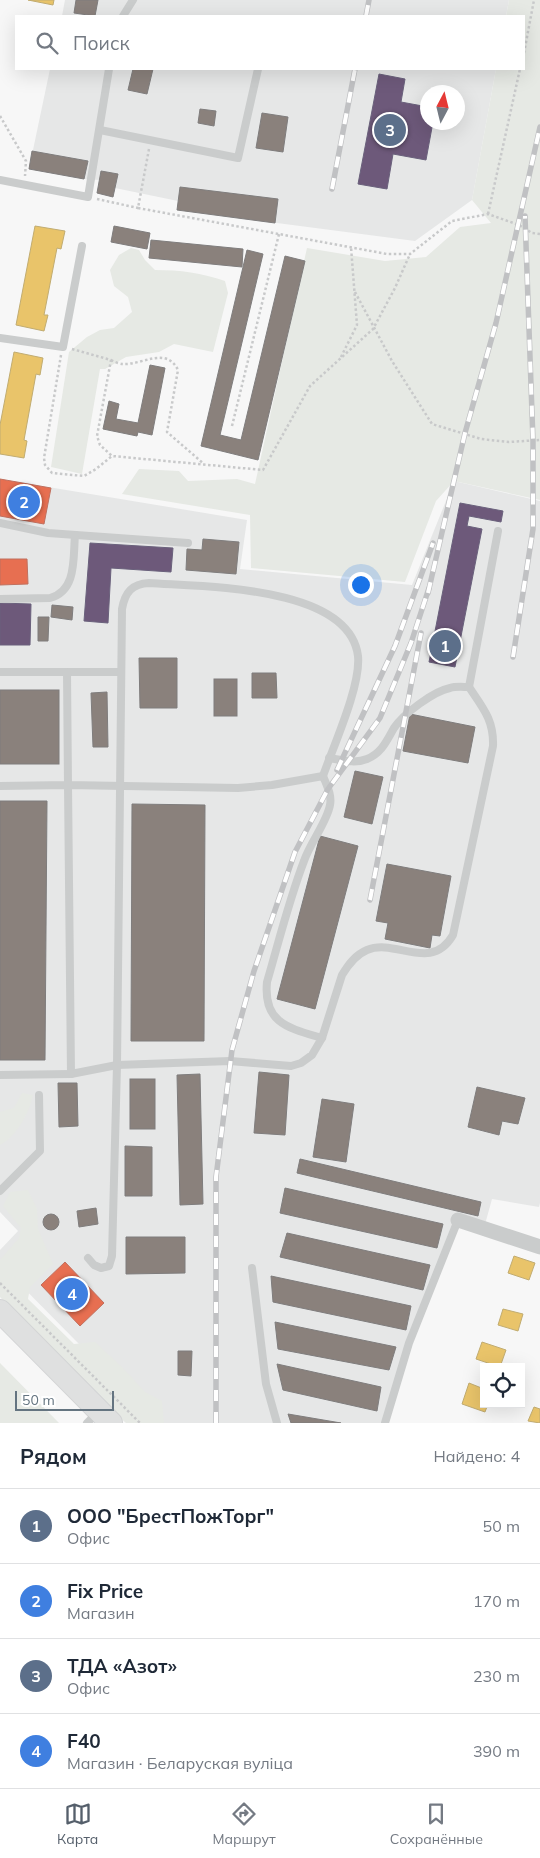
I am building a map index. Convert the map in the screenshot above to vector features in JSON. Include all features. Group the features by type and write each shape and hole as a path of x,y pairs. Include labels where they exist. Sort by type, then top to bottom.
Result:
{"main road":[{"path":"0,1311 99,1419"}],"street":[{"path":"458,1220 540,1247"}],"lane":[{"path":"124,15 132,0"},
{"path":"0,180 88,197 109,70"},
{"path":"100,130 238,158 258,70"},
{"path":"0,338 63,347 82,246"},
{"path":"0,523 48,533 188,543"},
{"path":"0,1075 71,1074 117,1064 230,1061 291,1066 301,1063 312,1055 322,1038 342,975 360,954 374,948 410,953 430,953 445,946 453,935 493,746 491,724 487,714 469,687 498,531"},
{"path":"0,599 50,598 64,592 72,576 75,535"},
{"path":"88,1258 94,1265 101,1268 109,1266 112,1256 117,1064 123,601 126,593 140,584 248,591 292,600 315,607 342,625 355,645 358,658 354,686 323,776 331,803 310,846 299,875 266,993 268,1007 276,1019 287,1027 322,1038"},
{"path":"0,672 121,672"},
{"path":"67,672 71,1074"},
{"path":"329,758 358,761 368,758 377,753 385,744 399,721 430,698 448,688 469,687"},
{"path":"0,786 68,785 255,788 323,776"},
{"path":"0,1191 40,1152 39,1095"},
{"path":"385,1423 409,1343 458,1220"},
{"path":"252,1268 266,1384 278,1423"}],"path":[{"path":"525,48 534,0"},
{"path":"488,214 520,70"},
{"path":"0,116 26,161 24,184"},
{"path":"138,208 151,140"},
{"path":"88,197 387,254 410,254"},
{"path":"111,360 97,436 100,445 112,456 262,470 310,386 373,329 395,288 410,254 452,221 488,214 519,225 532,233 540,234"},
{"path":"232,426 279,234"},
{"path":"341,358 356,325 351,247"},
{"path":"355,292 373,329 432,424 481,439 509,442 540,440"},
{"path":"112,456 96,470 84,476 52,472 45,465 44,458 63,347 123,364 163,357 175,363 178,370 167,432 206,465"},
{"path":"0,1283 140,1423"}],"shaded area":[{"path":"65,0 509,0 506,15 62,15"},
{"path":"509,0 540,0 540,500 454,481 436,501 405,582 251,568 250,515 122,494 139,469 179,471 188,481 237,479 255,484 307,248 385,261 426,257 460,227 491,223 472,200 496,70 525,70 525,15 506,15"},
{"path":"50,70 496,70 472,200 415,241 177,210 178,201 115,188 113,197 97,193 99,180 29,169"},
{"path":"131,248 139,250 145,260 155,270 191,272 225,281 228,293 213,352 174,344 159,352 126,357 105,369 100,369 82,474 51,467 69,352 87,337 100,330 114,328 132,312 128,297 114,286 110,270 119,255"},
{"path":"0,479 247,520 240,569 412,585 454,481 540,501 540,1203 539,1207 492,1199 484,1228 459,1220 409,1343 385,1423 157,1423 0,1264 0,1250 18,1231 0,1212"},
{"path":"22,1093 33,1095 29,1109 17,1130 0,1145 0,1112 14,1108"},
{"path":"28,1190 37,1209 38,1229 53,1264 30,1287 28,1299 74,1344 95,1342 145,1392 162,1401 164,1423 126,1423 81,1382 0,1297 0,1260 19,1238 21,1228 3,1206 10,1192"},
{"path":"0,1363 59,1423 0,1423"}],"building: Жильё":[{"path":"28,0 54,0 53,5"},
{"path":"35,226 65,231 61,249 57,248 44,315 48,315 44,331 16,325"},
{"path":"14,352 43,358 40,375 36,374 24,440 27,441 24,458 0,454 0,425"},
{"path":"514,1256 535,1263 529,1280 508,1273"},
{"path":"503,1309 523,1314 518,1331 498,1325"},
{"path":"482,1342 506,1350 501,1363 488,1363 476,1359"},
{"path":"469,1383 480,1387 480,1408 486,1408 485,1412 462,1404"},
{"path":"534,1407 540,1409 540,1423 528,1421"}],"building: Торговля":[{"path":"0,479 51,488 44,524 0,516"},
{"path":"0,559 27,559 28,584 0,585"},
{"path":"65,1262 104,1303 80,1326 41,1285"}],"building: Офисы":[{"path":"379,74 405,79 401,102 420,106 420,130 432,130 426,160 393,154 387,189 358,184"},
{"path":"460,503 503,511 501,522 469,516 467,526 482,529 455,667 429,662"},
{"path":"90,543 173,548 171,572 111,568 108,623 84,621"},
{"path":"0,603 31,604 30,645 0,645"}],"building: Промзона":[{"path":"76,0 98,0 95,15 74,13"},
{"path":"133,70 153,70 147,94 128,90"},
{"path":"200,109 216,111 214,126 198,123"},
{"path":"262,113 288,117 283,152 256,148"},
{"path":"32,151 88,161 84,179 29,169"},
{"path":"101,171 118,174 113,197 97,193"},
{"path":"180,187 278,199 275,223 177,210"},
{"path":"114,226 150,233 147,249 111,242"},
{"path":"151,240 243,249 242,267 149,258"},
{"path":"247,250 263,254 220,435 241,440 285,256 305,261 258,460 201,446"},
{"path":"150,365 165,368 152,435 138,432 137,436 103,429 109,401 119,404 116,419 138,423"},
{"path":"203,539 239,542 236,574 186,570 187,549 202,550"},
{"path":"52,605 73,607 72,620 51,617"},
{"path":"38,617 49,617 48,641 38,641"},
{"path":"139,658 177,658 177,708 140,708"},
{"path":"252,673 276,673 277,698 252,698"},
{"path":"214,679 237,679 237,716 214,716"},
{"path":"0,690 59,690 59,764 0,764"},
{"path":"107,692 108,747 93,747 91,693"},
{"path":"410,714 475,727 468,763 403,751"},
{"path":"355,771 383,777 372,824 344,817"},
{"path":"0,801 47,801 45,1060 0,1060"},
{"path":"132,804 205,805 204,1041 131,1041"},
{"path":"320,836 358,846 315,1009 277,999"},
{"path":"387,864 451,876 440,936 432,935 430,948 385,939 388,923 376,921"},
{"path":"259,1072 289,1075 285,1135 254,1133"},
{"path":"200,1074 203,1204 180,1205 177,1075"},
{"path":"130,1079 155,1079 155,1129 130,1129"},
{"path":"58,1083 77,1083 78,1126 59,1127"},
{"path":"477,1087 525,1098 518,1124 502,1121 499,1135 468,1127"},
{"path":"322,1099 354,1104 346,1162 313,1157"},
{"path":"125,1146 152,1147 152,1196 125,1196"},
{"path":"300,1159 481,1202 478,1216 297,1173"},
{"path":"285,1188 443,1224 437,1248 280,1213"},
{"path":"96,1208 98,1224 79,1227 77,1211"},
{"path":"48,1214 54,1214 59,1219 57,1228 48,1230 43,1225 43,1219"},
{"path":"287,1233 430,1265 423,1290 280,1257"},
{"path":"126,1237 185,1237 185,1273 126,1274"},
{"path":"271,1276 411,1306 406,1330 273,1302"},
{"path":"275,1322 396,1347 389,1370 278,1349"},
{"path":"178,1351 192,1351 191,1376 178,1375"},
{"path":"277,1364 381,1387 377,1411 283,1390"},
{"path":"288,1414 341,1423 291,1423"}],"railway":[{"path":"366,15 369,0"},
{"path":"332,189 355,70"},
{"path":"428,593 465,433 496,323 540,127"},
{"path":"513,657 533,529 533,441 525,216"},
{"path":"337,770 395,646 433,543"},
{"path":"216,1423 216,1177 232,1050 254,971 295,852 328,789 380,718 411,643 429,588"},
{"path":"370,900 421,633"}],"place":[{"name":"ТДА «Азот»","path":"390,130"},
{"name":"Fix Price","path":"24,502"},
{"name":"ООО \"БрестПожТорг\"","path":"445,646"},
{"name":"F40","path":"72,1294"}]}
